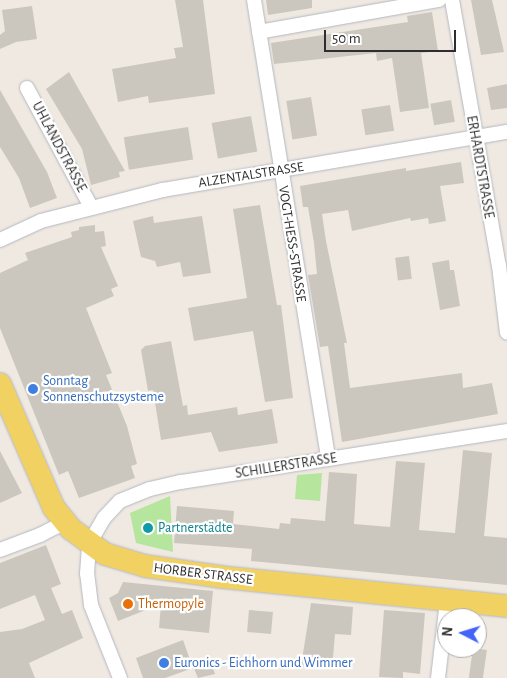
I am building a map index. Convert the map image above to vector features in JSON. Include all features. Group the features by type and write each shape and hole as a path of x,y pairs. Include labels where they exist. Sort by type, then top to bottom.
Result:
{"main road":[{"name":"HORBER STRASSE","path":"0,384 45,494 62,519 89,544 114,558 145,566 447,601 507,606"}],"street":[{"name":"VOGT-HESS-STRASSE","path":"254,0 328,459"},
{"path":"259,32 438,0"},
{"name":"ERHARDTSTRASSE","path":"452,0 474,138 503,267 507,333"},
{"name":"UHLANDSTRASSE","path":"27,88 91,207"},
{"name":"ALZENTALSTRASSE","path":"0,240 41,221 163,190 507,132"},
{"name":"SCHILLERSTRASSE","path":"89,544 111,508 136,494 180,482 507,431"},
{"path":"3,549 48,531 62,519"},
{"path":"89,544 89,596 120,678"},
{"path":"438,678 447,601"}],"green space":[{"path":"322,473 320,501 295,499 297,475"},
{"path":"170,496 173,552 136,543 130,513"}],"building":[{"path":"175,0 203,0 215,94 149,103 148,96 118,102 112,69 176,58 174,48 183,47"},
{"path":"266,0 312,0 312,8 268,15"},
{"path":"471,0 492,0 504,52 481,55"},
{"path":"32,6 37,39 16,42 0,49 0,35 5,31 2,10"},
{"path":"432,12 438,51 421,53 429,108 400,112 392,58 377,61 376,53 274,64 271,43 408,22 407,16"},
{"path":"69,72 125,171 119,172 120,177 91,185 82,149 46,89"},
{"path":"507,84 507,108 491,110 487,88"},
{"path":"0,90 47,172 57,198 30,208 19,178 0,147"},
{"path":"311,97 317,136 292,139 286,101"},
{"path":"451,100 455,122 434,125 430,104"},
{"path":"390,105 394,131 365,135 361,110"},
{"path":"251,116 257,151 218,158 212,123"},
{"path":"188,127 193,160 129,170 124,137"},
{"path":"461,162 464,183 440,186 446,221 429,224 428,218 411,221 410,218 352,231 348,210 322,214 347,343 344,343 350,388 462,373 463,388 492,383 498,414 342,442 328,346 320,347 308,275 317,274 308,207 303,207 300,186 406,168 406,171"},
{"path":"260,205 277,305 281,305 293,398 265,402 253,331 194,341 188,308 247,298 233,209"},
{"path":"153,216 154,223 202,216 211,273 183,277 180,262 157,267 155,261 141,257 133,221"},
{"path":"95,225 95,232 104,231 106,246 101,247 118,286 111,289 114,296 86,308 112,373 106,375 127,426 137,464 131,466 135,478 79,498 68,471 59,475 0,328 0,273 28,260 25,253 72,237 71,232 79,230 79,227"},
{"path":"409,256 412,279 398,281 395,258"},
{"path":"449,260 450,270 454,270 460,306 440,310 432,263"},
{"path":"171,341 183,406 187,405 188,415 237,407 238,415 272,409 278,443 219,452 211,432 161,440 153,390 148,391 141,350 145,346"},
{"path":"463,450 492,453 484,536 507,538 507,585 251,561 252,549 174,543 177,506 234,511 233,524 279,529 280,523 290,524 291,518 325,521 329,472 357,474 354,524 390,527 396,461 425,463 419,530 455,533"},
{"path":"0,451 22,493 0,503"},
{"path":"46,545 61,584 51,588 62,614 72,610 83,638 29,663 35,678 0,678 0,632 22,629 45,620 35,595 0,609 0,563"},
{"path":"123,582 213,591 209,633 159,628 161,604 118,621 109,598 118,593"},
{"path":"311,603 353,607 351,635 335,634 332,669 301,666"},
{"path":"249,610 273,612 271,634 247,632"},
{"path":"384,610 425,613 420,674 403,672 403,678 379,677"},
{"name":"Euronics - Eichhorn und Wimmer","path":"183,640 193,668 165,678 143,678 136,658"},
{"path":"472,658 486,658 483,678 469,678"},
{"path":"210,660 215,674 198,678 193,666"}],"place":[{"name":"Sonntag Sonnenschutzsysteme","path":"33,389"},
{"name":"Partnerstädte","path":"148,528"},
{"name":"Thermopyle","path":"128,604"},
{"name":"Euronics - Eichhorn und Wimmer","path":"164,663"}]}
